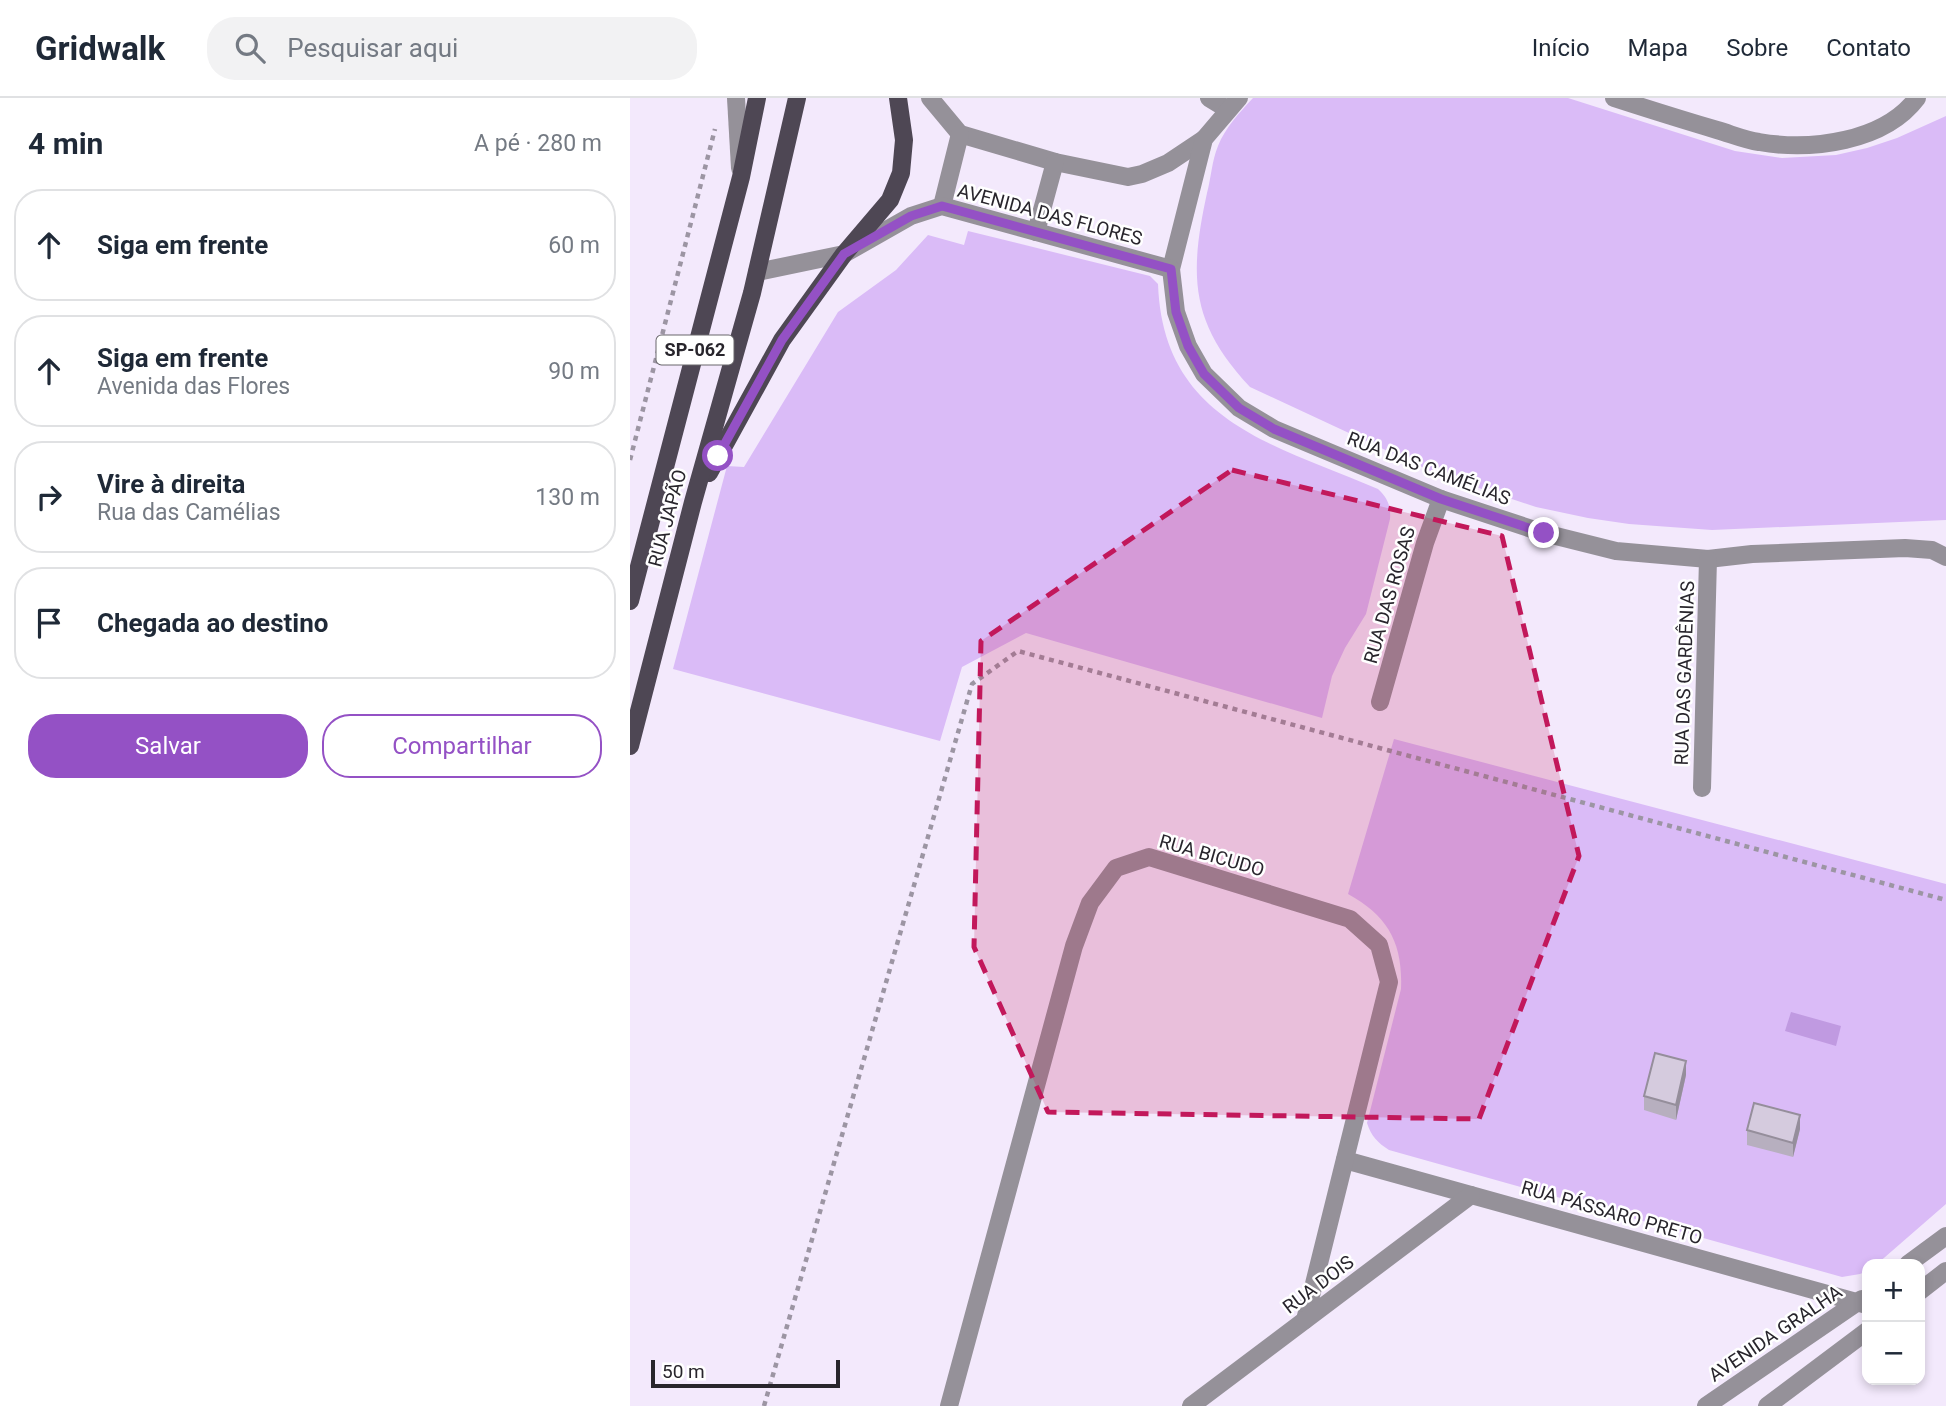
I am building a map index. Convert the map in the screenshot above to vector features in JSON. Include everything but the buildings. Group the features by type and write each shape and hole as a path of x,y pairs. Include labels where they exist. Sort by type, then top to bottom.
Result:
{"main road":[{"name":"RUA JAPÃO","path":"630,601 740,177 757,98"},
{"name":"RUA JAPÃO","path":"630,746 693,502 757,272 797,98"},
{"path":"693,502 782,340 844,254 890,200 901,173 904,140 898,98"}],"street":[{"path":"736,98 740,177"},
{"path":"930,98 960,134 1055,162 1128,177 1168,163 1204,139 1233,103 1209,98"},
{"path":"1617,98 1759,142 1797,145 1839,141 1880,129 1906,113 1917,98"},
{"path":"942,206 960,134"},
{"name":"RUA DAS CAMÉLIAS","path":"1204,139 1171,269 1176,312 1188,346 1204,374 1239,408 1274,429 1441,499 1544,533 1616,551 1708,559 1752,554 1905,548 1931,550 1946,556"},
{"path":"1036,232 1055,162"},
{"name":"AVENIDA DAS FLORES","path":"757,272 844,254 911,216 942,206 1171,269"},
{"name":"RUA DAS ROSAS","path":"1380,702 1425,542 1441,499"},
{"name":"RUA DAS GARDÊNIAS","path":"1702,788 1708,559"},
{"name":"RUA BICUDO","path":"949,1406 1074,946 1090,902 1116,867 1149,857 1350,919 1380,945 1389,982 1305,1320"},
{"name":"RUA PÁSSARO PRETO","path":"1345,1160 1862,1300"},
{"name":"RUA DOIS","path":"1191,1406 1471,1195"},
{"path":"1915,1259 1946,1236"},
{"path":"1925,1287 1946,1270"},
{"name":"AVENIDA GRALHA","path":"1706,1406 1862,1302"},
{"path":"1767,1406 1862,1335"}],"path":[{"path":"630,460 718,119"}],"highlighted area":[{"path":"1232,470 1502,536 1579,856 1479,1119 1048,1112 974,947 981,641"}],"shaded area":[{"path":"1253,98 1568,98 1735,151 1782,158 1836,155 1867,148 1946,116 1946,520 1712,530 1588,518 1536,507 1437,474 1250,387 1215,341 1199,297 1197,274 1201,223 1216,151 1229,127"},
{"path":"968,231 1150,276 1158,284 1165,330 1180,367 1202,397 1230,421 1264,440 1378,489 1384,496 1390,519 1366,614 1332,676 1322,718 1026,633 962,667 940,741 673,669 727,466 744,467 838,312 896,270 928,235 964,245"},
{"path":"1394,739 1946,884 1946,1204 1883,1259 1862,1259 1862,1273 1842,1277 1389,1150 1381,1145 1367,1123 1401,989 1399,958 1396,945 1383,922 1348,894"},
{"path":"1791,1012 1841,1026 1836,1046 1785,1031"}],"route":[{"path":"718,456 782,340 844,254 911,216 942,206 1171,269 1176,312 1188,346 1204,374 1239,408 1274,429 1441,499 1544,533"}]}
